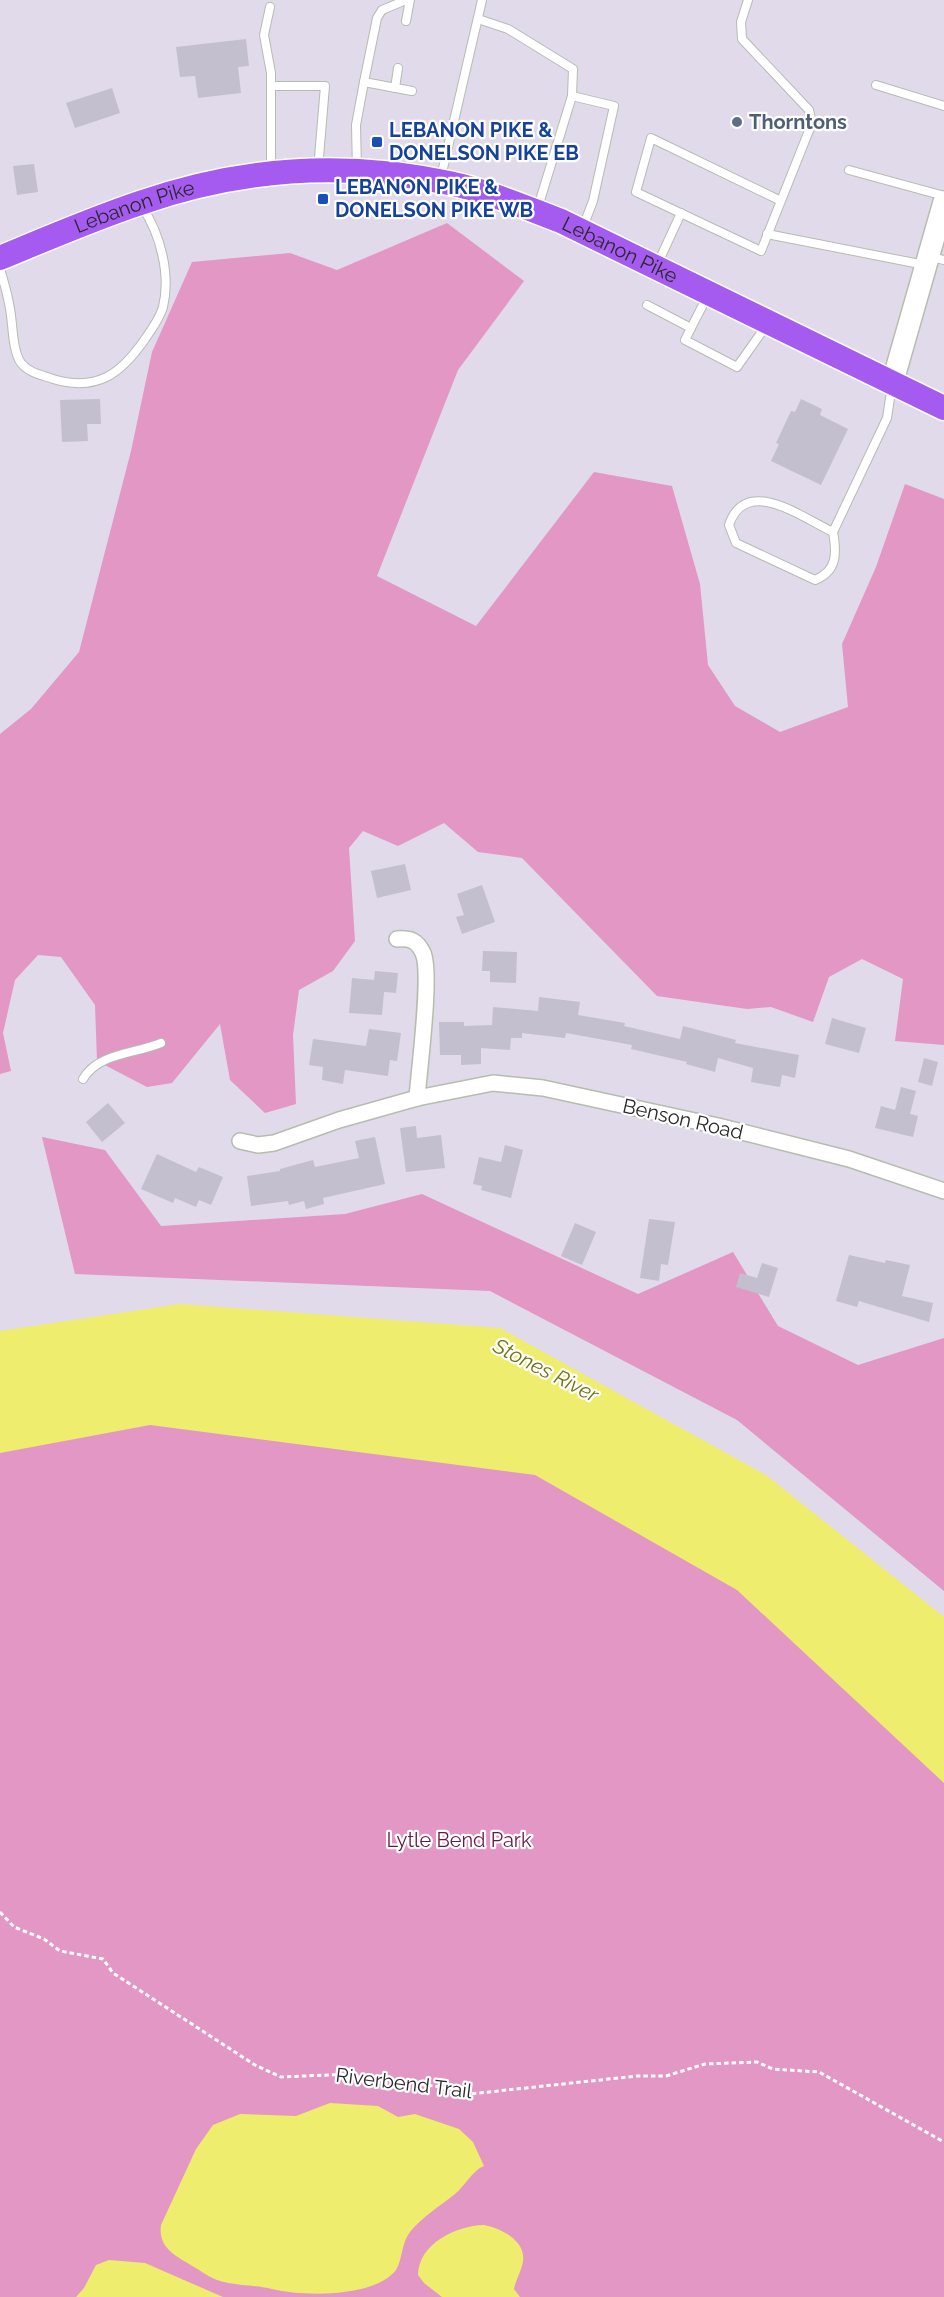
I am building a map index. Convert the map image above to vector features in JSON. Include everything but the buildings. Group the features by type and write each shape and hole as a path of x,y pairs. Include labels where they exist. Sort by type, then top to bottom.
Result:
{"main road":[{"name":"Lebanon Pike","path":"0,258 139,203 216,182 271,172 357,171 440,182 496,196 581,231 944,408"},
{"path":"892,384 933,261 940,234 944,202"}],"street":[{"path":"397,939 409,938 415,941 427,965 417,1098"},
{"name":"Benson Road","path":"240,1141 258,1145 274,1143 339,1120 417,1098 493,1083 543,1088 718,1126 849,1159 944,1191"}],"lane":[{"path":"357,171 356,125 376,18 382,10 408,0 406,21"},
{"path":"440,182 482,0"},
{"path":"748,0 741,22 742,39 809,110 812,123 761,251 636,192 651,138 780,201"},
{"path":"270,7 264,35 271,86 271,172"},
{"path":"478,19 508,29 573,69 572,96 536,211"},
{"path":"395,88 398,68"},
{"path":"364,82 412,91"},
{"path":"271,86 325,86 318,170"},
{"path":"876,86 944,106"},
{"path":"572,96 614,106 592,201 581,231"},
{"path":"849,170 944,196"},
{"path":"0,269 20,362 33,373 60,381 87,384 103,379 120,370 135,353 163,308 165,283 160,242 154,225 139,203"},
{"path":"655,268 681,213"},
{"path":"767,234 933,261"},
{"path":"709,294 685,340 737,367 768,323"},
{"path":"647,305 691,328"},
{"path":"834,532 764,500 750,500 738,506 729,525 736,543 815,580 830,571 837,552 834,532 887,417 892,384"},
{"path":"83,1079 90,1067 161,1043"}],"path":[{"name":"Riverbend Trail","path":"0,1912 14,1927 44,1939 60,1951 104,1959 113,1973 255,2064 281,2077 351,2074 385,2083 410,2083 457,2089 470,2094 637,2076 666,2076 705,2064 757,2062 773,2069 819,2072 944,2142"}],"green space":[{"path":"447,223 524,281 458,370 377,576 476,626 594,472 672,486 700,584 708,665 735,706 780,732 848,707 842,644 876,567 905,484 944,499 944,1045 895,1041 903,979 862,959 829,977 813,1022 771,1007 747,1009 657,996 522,858 478,852 444,823 398,846 363,831 349,848 355,941 333,971 299,990 293,1035 296,1104 265,1113 230,1080 220,1024 172,1083 147,1087 97,1061 95,1005 61,957 38,955 15,980 3,1033 11,1071 0,1074 0,734 31,709 79,652 131,451 152,352 192,262 290,253 337,270"},
{"path":"42,1137 105,1150 161,1226 345,1214 422,1194 638,1294 733,1252 778,1326 858,1365 944,1338 944,1591 737,1420 490,1291 75,1274"},
{"name":"Lytle Bend Park","path":"167,1319 944,1642 944,2297 0,2297 0,1345"}],"water":[{"name":"Stones River","path":"180,1304 500,1328 766,1475 944,1617 944,1783 737,1590 535,1475 150,1425 0,1453 0,1331"},
{"path":"330,2103 378,2106 398,2117 415,2114 459,2129 473,2142 484,2166 410,2232 396,2270 386,2279 357,2290 339,2293 286,2292 219,2281 180,2259 167,2248 163,2242 161,2225 196,2149 213,2125 240,2114 296,2116"},
{"path":"484,2225 511,2236 520,2247 523,2261 514,2289 520,2297 442,2297 424,2283 418,2275 420,2264 432,2245 451,2233"},
{"path":"109,2260 145,2263 223,2297 76,2297 84,2288 96,2265"}],"place":[{"name":"Thorntons","path":"737,122"},
{"name":"LEBANON PIKE & DONELSON PIKE EB","path":"377,142"},
{"name":"LEBANON PIKE & DONELSON PIKE WB","path":"323,199"}]}
